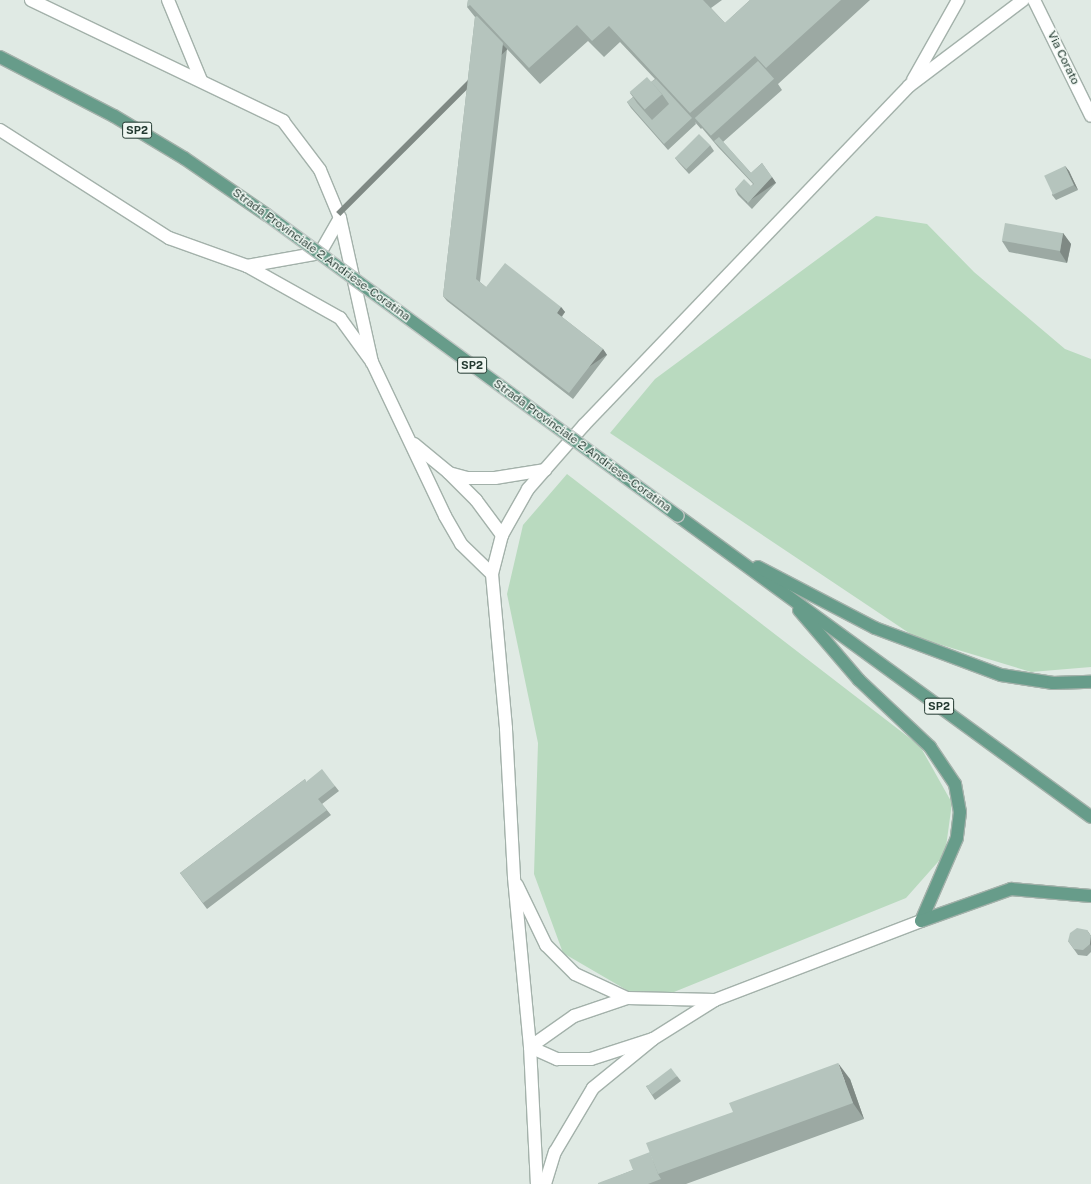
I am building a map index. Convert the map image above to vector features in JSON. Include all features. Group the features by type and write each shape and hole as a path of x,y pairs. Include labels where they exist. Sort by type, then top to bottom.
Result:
{"main road":[{"path":"31,0 201,80 283,122 320,170 340,218 372,362"},
{"path":"168,0 201,80"},
{"path":"537,1184 530,1047 514,877 506,728 492,574 502,535 528,489 589,419 909,86 1023,0"},
{"name":"Via Corato","path":"1034,0 1091,116"},
{"path":"909,86 959,1"},
{"name":"Strada Provinciale 2 Andriese-Coratina","path":"0,57 114,116 184,158 267,214 721,548 1091,817"},
{"path":"0,130 168,238 247,266 340,318 372,362 411,442 444,516 460,544 492,574"},
{"path":"247,266 320,253 340,218"},
{"path":"411,442 448,472 476,500 502,535"},
{"path":"448,472 468,478 495,478 545,470"},
{"path":"721,548 875,628 1001,675 1053,683 1091,682"},
{"path":"786,595 859,680 930,747 955,784 960,812 957,838 921,921"},
{"path":"514,877 546,945 575,974 627,998"},
{"path":"545,1184 555,1152 593,1088 653,1039 715,1000 921,921 1011,889 1091,896"},
{"path":"530,1047 574,1016 627,998 715,1000"},
{"path":"530,1047 557,1059 591,1059 653,1039"}],"green space":[{"path":"876,216 927,224 974,272 1065,349 1091,359 1091,667 1031,672 915,637 610,433 655,379"},
{"path":"567,474 920,746 952,803 945,854 906,898 674,992 630,992 563,953 534,874 538,743 507,594 523,525"}],"building":[{"path":"468,0 703,0 725,23 750,0 841,0 766,68 755,56 690,113 609,26 592,41 577,25 529,68 470,5 467,7"},
{"path":"477,16 503,43 476,279 486,287 505,263 561,307 557,313 603,349 569,393 443,296 475,17"},
{"path":"758,61 774,79 711,136 695,118"},
{"path":"647,77 662,94 645,109 630,92"},
{"path":"656,79 692,118 664,144 627,102 633,97 652,120 669,104 651,82"},
{"path":"699,134 710,145 686,169 675,158"},
{"path":"719,137 751,173 762,163 772,177 748,203 735,189 744,179 751,186 754,184 714,141"},
{"path":"1065,166 1074,185 1053,195 1044,176"},
{"path":"1005,223 1063,233 1060,251 1002,241"},
{"path":"322,769 335,786 318,799 327,810 203,903 180,873 305,779 306,782"},
{"path":"1077,928 1087,930 1091,936 1090,944 1083,950 1074,949 1068,941 1070,933"},
{"path":"838,1063 853,1103 658,1174 646,1143 733,1112 729,1103"},
{"path":"671,1068 677,1076 652,1095 646,1087"},
{"path":"650,1152 661,1179 648,1184 598,1184 633,1170 629,1160"}]}
